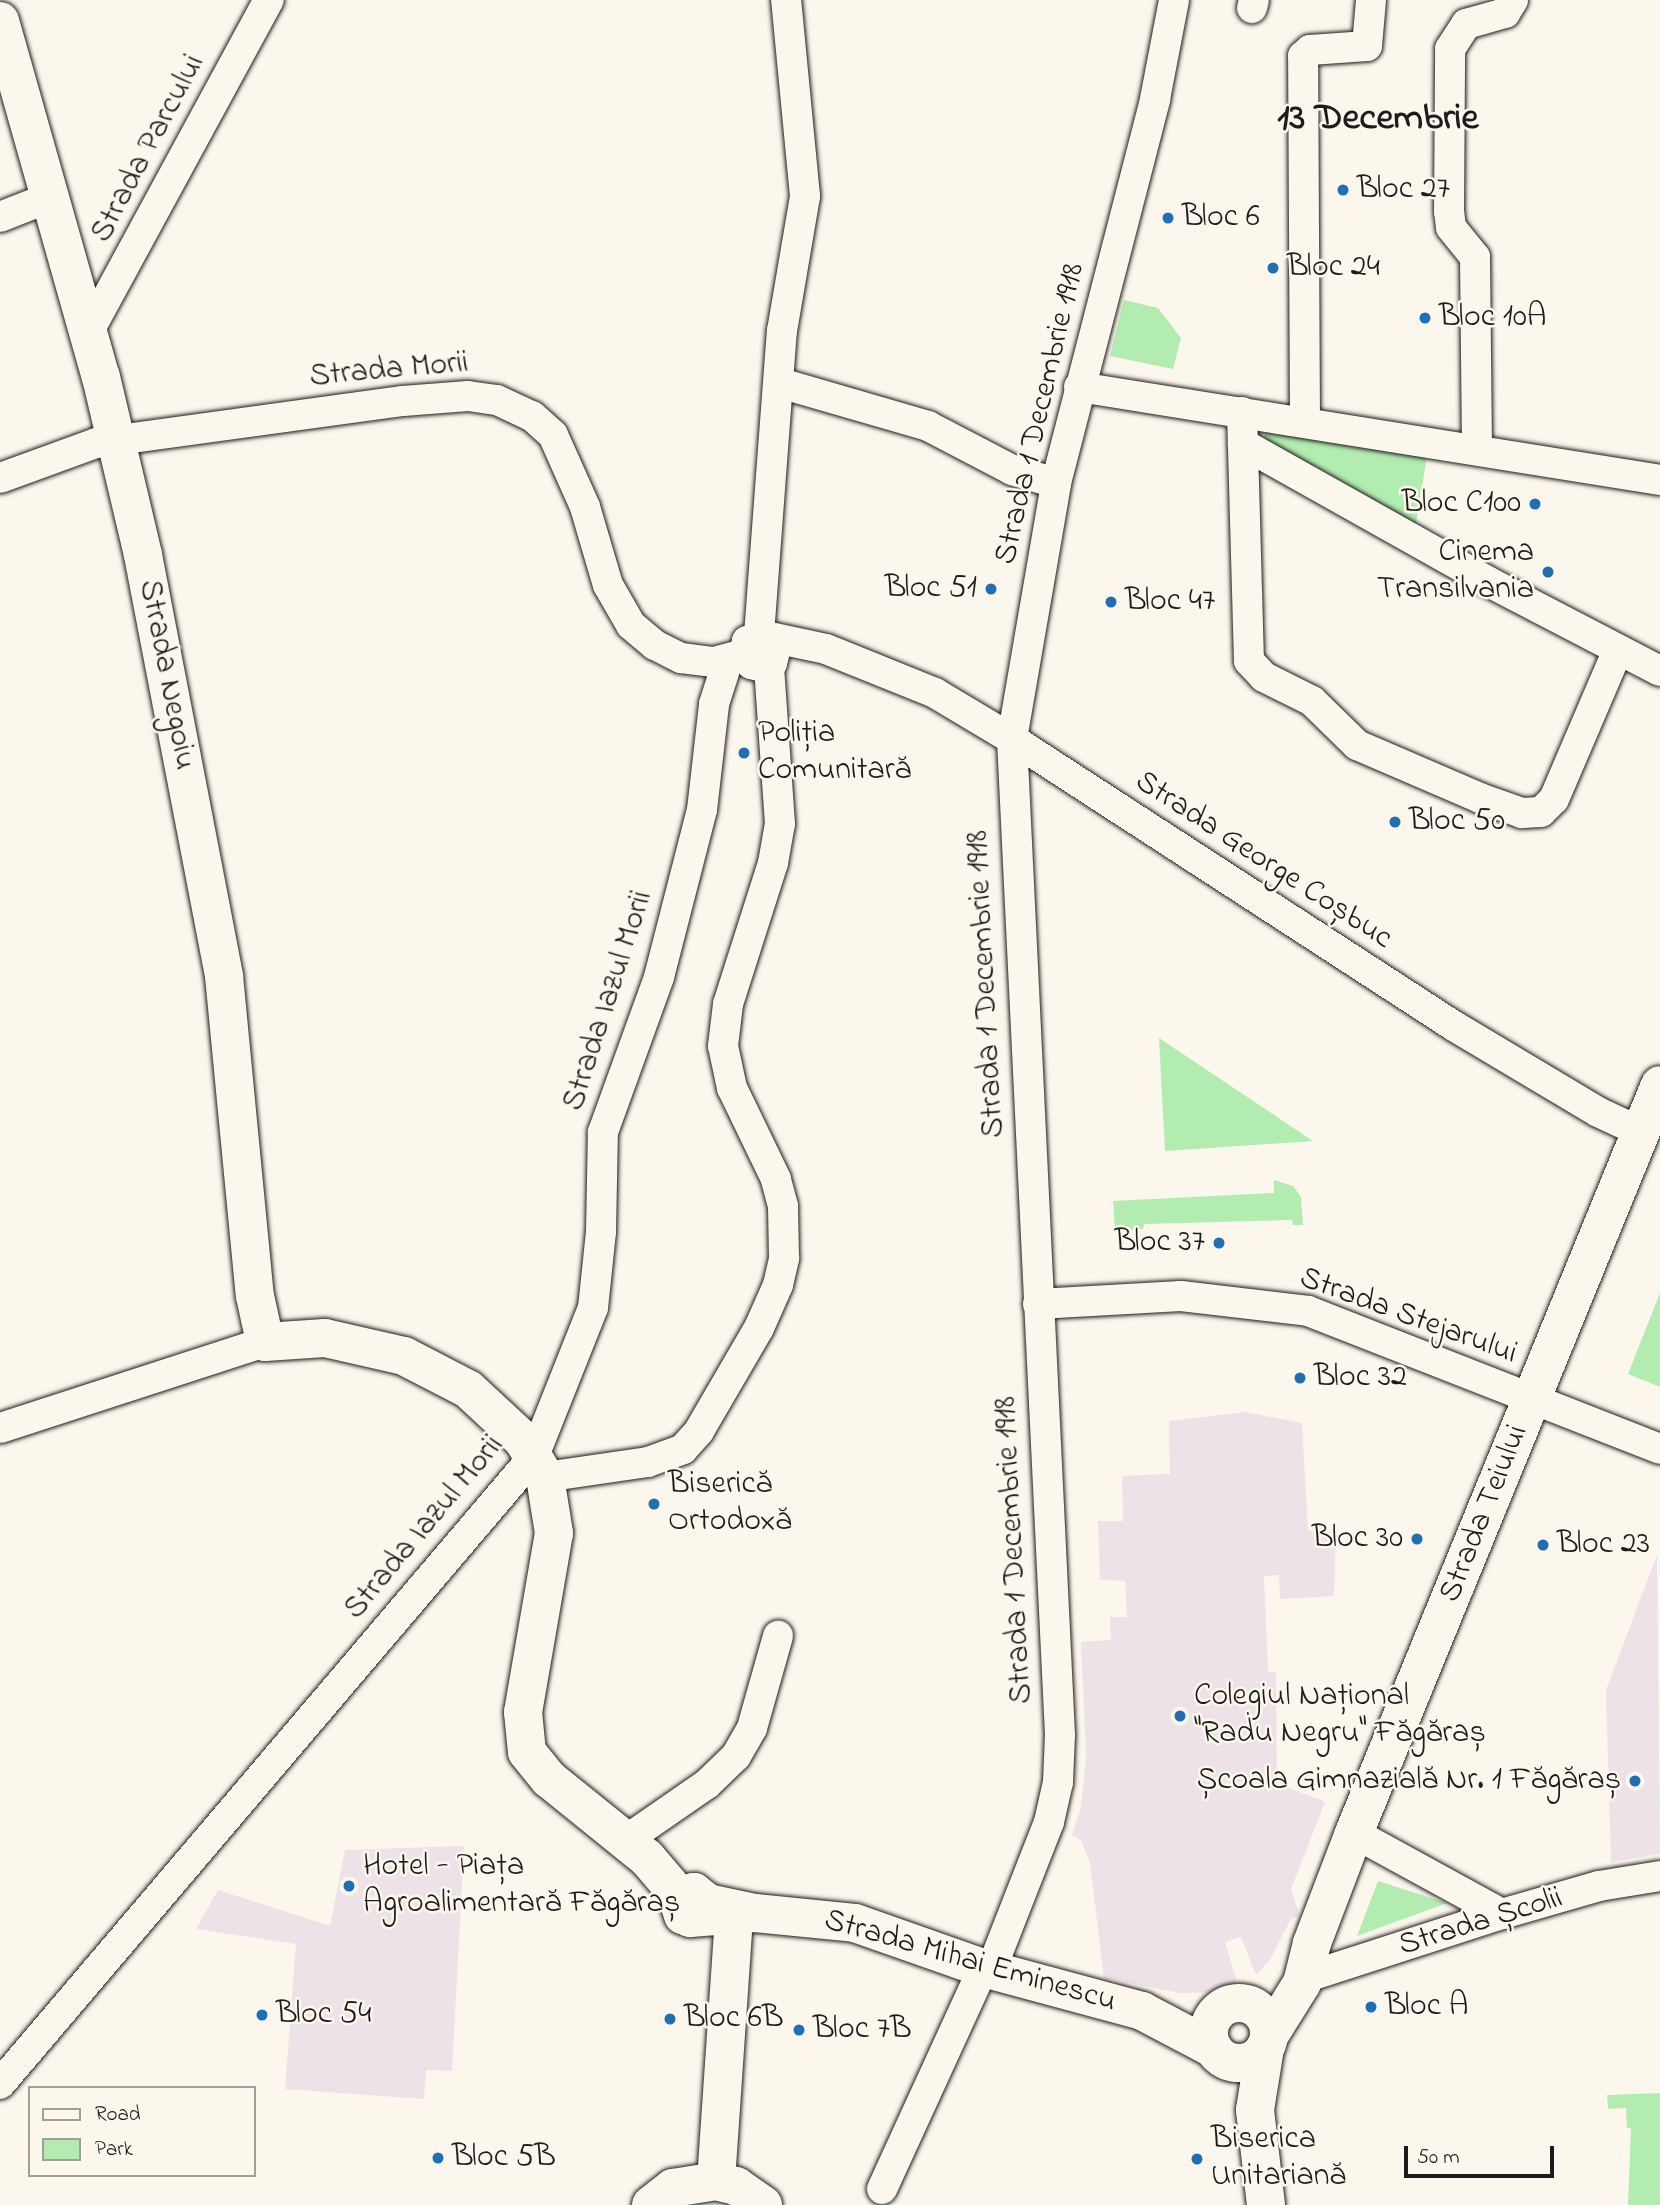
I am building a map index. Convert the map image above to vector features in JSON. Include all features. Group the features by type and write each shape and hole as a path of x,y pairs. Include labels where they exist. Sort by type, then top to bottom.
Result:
{"main road":[{"name":"Strada Negoiu","path":"0,21 48,198 89,331 117,440 224,976 254,1286 265,1342"},
{"name":"Strada Teiului","path":"1308,1960 1354,1833 1660,1085"},
{"path":"265,1342 325,1338 404,1356 437,1371 492,1407 539,1466 554,1520 552,1560 523,1712 524,1742 532,1761 549,1779 626,1840"},
{"name":"Strada Mihai Eminescu","path":"626,1840 681,1898 694,1892 708,1903 745,1914 855,1923 987,1969 1142,2011 1219,2054"},
{"path":"716,2181 745,1914"},
{"path":"1255,2110 1219,2054 1212,2021 1231,2005 1270,1989 1308,1960"},
{"path":"1219,2054 1252,2060 1267,2042 1308,1960"},
{"path":"1231,2005 1263,2015 1267,2042 1255,2110 1266,2205"},
{"name":"Strada Mihai Eminescu","path":"1142,2011 1231,2005"},
{"path":"651,2205 673,2188 716,2181 736,2186 763,2205"}],"street":[{"name":"Strada Parcului","path":"89,331 269,0"},
{"path":"539,1466 648,1462 683,1449 699,1431 759,1328 778,1284 784,1258 783,1206 776,1179 732,1088 723,1046 728,1004 773,863 780,824 757,652 782,331 805,196 786,0"},
{"name":"Strada 1 Decembrie 1918","path":"882,2189 987,1969 1043,1839 1058,1782 1060,1735 1012,739 1056,483 1155,99 1174,0"},
{"path":"1305,420 1303,54 1367,46 1371,0"},
{"path":"1477,449 1475,257 1451,227 1449,211 1450,49 1466,24 1505,13 1513,0"},
{"path":"0,217 48,198"},
{"path":"780,383 928,426 1012,470 1056,483"},
{"path":"1079,387 1305,420 1660,480"},
{"name":"Strada Morii","path":"0,478 55,455 117,440 403,401 468,396 497,400 532,416 553,435 585,507 608,585 631,625 655,645 681,658 757,652"},
{"path":"1242,412 1249,661 1264,677 1312,701 1343,734 1373,754 1522,813 1541,812 1554,799 1618,650"},
{"path":"1243,444 1660,671"},
{"name":"Strada George Coșbuc","path":"757,652 843,657 903,678 1012,739 1454,1026 1598,1112 1641,1132"},
{"name":"Strada Iazul Morii","path":"0,2084 539,1466 593,1308 601,1232 603,1132 659,977 702,810 713,704 757,652"},
{"name":"Strada Stejarului","path":"1038,1304 1181,1296 1308,1311 1660,1449"},
{"path":"0,1428 265,1342"},
{"path":"626,1840 717,1776 742,1748 755,1718 778,1636"},
{"path":"1354,1833 1502,1914"},
{"name":"Strada Școlii","path":"1308,1960 1502,1914 1600,1886 1660,1876"}],"shaded area":[{"name":"Colegiul Național \"Radu Negru\" Făgăraș","path":"1245,1412 1302,1423 1308,1531 1336,1531 1334,1596 1280,1599 1279,1575 1264,1576 1268,1672 1276,1672 1277,1783 1325,1802 1291,1889 1300,1916 1291,1919 1270,1960 1256,1975 1241,1937 1225,1942 1237,1982 1214,1992 1180,1993 1104,1978 1090,1863 1081,1840 1072,1835 1081,1807 1086,1759 1081,1642 1111,1640 1110,1617 1127,1617 1125,1581 1100,1580 1098,1521 1123,1521 1122,1476 1170,1474 1169,1421"},
{"name":"Școala Gimnazială Nr. 1 Făgăraș","path":"1657,1555 1660,1854 1611,1862 1606,1690"},
{"path":"464,1846 452,2071 426,2070 424,2099 285,2089 296,1944 196,1929 218,1890 330,1926 345,1850"}],"green space":[{"path":"1124,300 1158,308 1181,338 1173,369 1110,356"},
{"path":"1266,432 1427,456 1415,530 1263,442"},
{"path":"1159,1038 1313,1141 1165,1151"},
{"path":"1274,1180 1293,1186 1301,1197 1303,1225 1293,1225 1292,1220 1144,1224 1143,1229 1115,1231 1113,1201 1274,1193"},
{"path":"1660,1293 1660,1387 1628,1374"},
{"path":"1378,1881 1447,1903 1357,1936"},
{"path":"1660,2093 1660,2205 1628,2205 1631,2128 1627,2128 1626,2108 1608,2109 1607,2095"}],"place":[{"name":"Bloc 27","path":"1343,190"},
{"name":"Bloc 6","path":"1168,218"},
{"name":"Bloc 24","path":"1273,268"},
{"name":"Bloc 10A","path":"1425,318"},
{"name":"Bloc C100","path":"1535,504"},
{"name":"Cinema Transilvania","path":"1548,572"},
{"name":"Bloc 51","path":"991,589"},
{"name":"Bloc 47","path":"1111,602"},
{"name":"Poliția Comunitară","path":"744,753"},
{"name":"Bloc 50","path":"1395,822"},
{"name":"Bloc 37","path":"1219,1243"},
{"name":"Bloc 32","path":"1300,1378"},
{"name":"Biserică Ortodoxă","path":"654,1504"},
{"name":"Bloc 30","path":"1417,1539"},
{"name":"Bloc 23","path":"1543,1545"},
{"name":"Colegiul Național \"Radu Negru\" Făgăraș","path":"1180,1716"},
{"name":"Școala Gimnazială Nr. 1 Făgăraș","path":"1635,1781"},
{"name":"Hotel - Piața Agroalimentară Făgăraș","path":"349,1886"},
{"name":"Bloc A","path":"1371,2007"},
{"name":"Bloc 54","path":"262,2015"},
{"name":"Bloc 6B","path":"670,2019"},
{"name":"Bloc 7B","path":"799,2030"},
{"name":"Bloc 5B","path":"438,2158"},
{"name":"Biserica Unitariană","path":"1197,2159"}],"district":[{"name":"13 Decembrie","path":"1378,120"}]}
